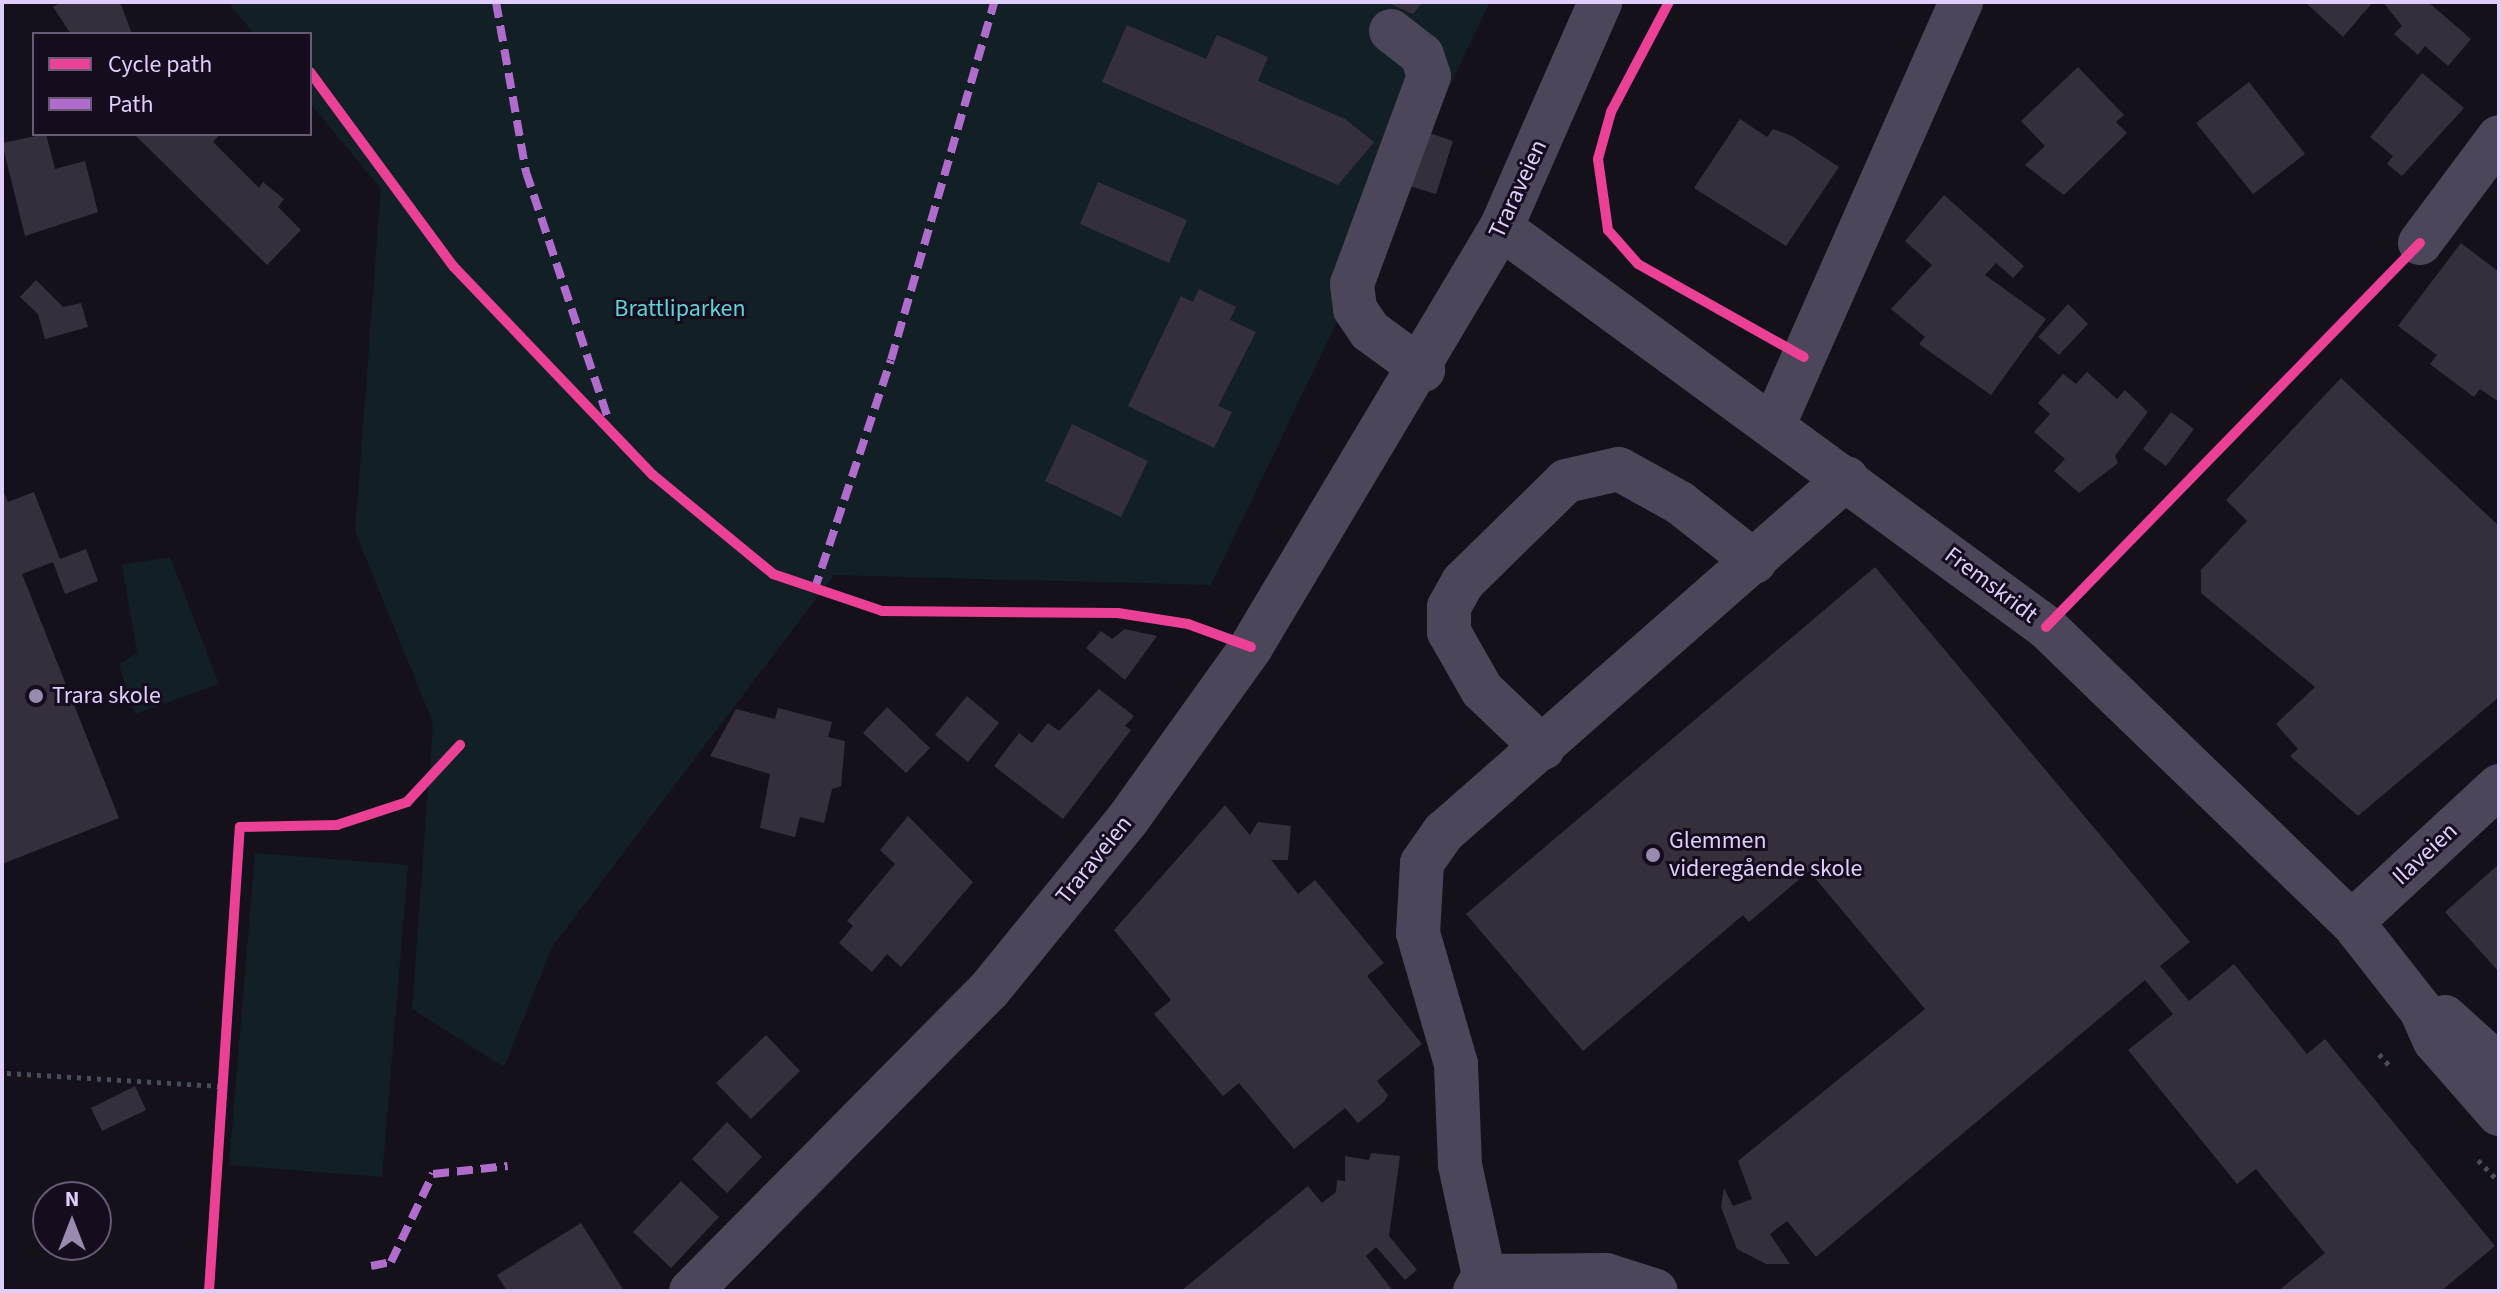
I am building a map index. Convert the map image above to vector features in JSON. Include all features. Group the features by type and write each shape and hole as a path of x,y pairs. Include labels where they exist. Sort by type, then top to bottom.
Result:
{"street":[{"name":"Traraveien","path":"691,1291 989,990 1128,819 1251,647 1423,370 1501,228 1600,2"},
{"path":"1774,424 1961,2"},
{"path":"1391,31 1422,55 1429,76 1362,241 1353,297 1370,331 1423,370"},
{"path":"2420,243 2499,137"},
{"name":"Fremskridt","path":"1501,228 1774,424 2046,627 2352,922 2421,1010 2435,1041 2499,1114"},
{"path":"1543,748 1482,690 1449,632 1449,607 1463,582 1566,481 1619,469 1680,503 1755,562"},
{"path":"1656,1291 1606,1275 1479,1284 1460,1165 1456,1064 1418,933 1415,894 1422,863 1444,832 1847,478"},
{"name":"Ilaveien","path":"2352,922 2499,786"},
{"path":"2421,1010 2455,1021 2499,1066"}],"path":[{"path":"221,1107 223,1071"},
{"path":"7,1073 222,1086"}],"green space":[{"name":"Brattliparken","path":"228,2 1490,2 1211,585 834,575 552,947 504,1067 412,1009 433,723 355,531 381,189 312,105 312,32 252,32"},
{"path":"170,557 219,684 135,714 119,665 137,652 122,565"},
{"path":"255,853 408,865 382,1177 229,1165"}],"building":[{"path":"61,2 120,2 131,32 70,32 53,7"},
{"path":"1386,2 1423,2 1413,14"},
{"path":"2305,2 2373,2 2343,37"},
{"path":"2383,2 2428,2 2471,39 2448,66 2425,46 2418,55 2394,34 2402,26"},
{"path":"1127,25 1206,59 1217,35 1268,57 1258,81 1345,119 1374,142 1338,185 1102,82"},
{"path":"2078,67 2124,115 2116,122 2127,133 2064,195 2025,165 2045,146 2021,121"},
{"path":"2422,73 2464,108 2402,176 2387,164 2393,156 2370,137"},
{"path":"2249,82 2305,154 2253,194 2196,123"},
{"path":"1740,119 1767,137 1773,129 1792,136 1839,167 1786,246 1694,188"},
{"path":"1423,131 1453,141 1436,194 1409,186"},
{"path":"47,136 55,169 85,161 98,212 25,236 2,143"},
{"path":"136,136 218,136 213,142 259,188 263,182 284,199 278,207 301,230 267,265"},
{"path":"1098,182 1187,220 1169,263 1080,224"},
{"path":"1944,195 2024,266 2013,278 1996,263 1985,275 2046,319 1991,395 1919,344 1925,337 1891,309 1932,265 1905,241"},
{"path":"2461,243 2499,272 2499,402 2480,389 2474,397 2430,364 2437,355 2398,326"},
{"path":"36,280 63,307 81,303 88,327 45,339 38,314 20,297"},
{"path":"1199,289 1236,307 1230,320 1256,332 1218,406 1232,412 1214,448 1128,406 1181,296 1193,302"},
{"path":"2068,304 2088,324 2059,355 2038,337"},
{"path":"2087,372 2117,399 2125,390 2148,412 2115,456 2118,463 2079,493 2054,471 2065,459 2034,432 2050,414 2038,403 2063,374 2076,384"},
{"path":"2341,378 2499,526 2499,697 2358,816 2290,756 2298,749 2276,724 2315,687 2201,593 2201,570 2247,521 2226,500"},
{"path":"2171,412 2194,429 2166,466 2143,449"},
{"path":"1072,424 1148,461 1121,517 1045,481"},
{"name":"Trara skole","path":"2,488 8,502 34,492 60,559 86,549 98,581 65,594 53,562 22,574 119,818 2,864"},
{"path":"1875,567 2190,942 2160,966 2189,1001 2234,964 2307,1054 2325,1039 2495,1246 2441,1291 2278,1291 2325,1253 2256,1169 2237,1184 2128,1050 2173,1014 2145,980 1816,1257 1787,1221 1770,1234 1790,1264 1766,1264 1737,1249 1721,1207 1724,1188 1733,1206 1752,1199 1738,1161 1925,1009 1809,871 1749,922 1743,915 1583,1051 1466,914"},
{"path":"1125,629 1157,636 1125,680 1086,648 1101,631 1112,639"},
{"path":"1099,689 1134,716 1125,726 1131,730 1063,819 994,766 1019,733 1032,743 1048,723 1059,731"},
{"path":"967,696 999,723 968,762 935,735"},
{"path":"887,707 930,748 906,773 863,733"},
{"path":"778,708 832,722 828,737 845,741 841,786 832,789 824,823 800,817 795,837 760,828 770,774 710,756 736,709 775,719"},
{"path":"1225,805 1250,835 1258,822 1291,826 1288,860 1271,860 1298,894 1315,880 1384,963 1367,976 1422,1044 1377,1081 1388,1095 1384,1102 1358,1123 1345,1108 1294,1149 1239,1083 1223,1096 1154,1014 1171,1000 1114,930"},
{"path":"908,816 973,882 901,967 887,954 872,972 839,943 853,926 847,921 895,864 880,850"},
{"path":"2499,864 2499,972 2445,912"},
{"path":"766,1035 800,1071 751,1119 716,1083"},
{"path":"135,1086 146,1110 102,1131 91,1108"},
{"path":"727,1122 762,1157 727,1193 692,1159"},
{"path":"1371,1153 1400,1156 1389,1236 1417,1270 1405,1280 1376,1247 1366,1256 1393,1291 1181,1291 1308,1186 1322,1203 1336,1192 1337,1180 1345,1181 1345,1156 1369,1160"},
{"path":"681,1181 719,1217 671,1268 633,1232"},
{"path":"581,1223 624,1291 507,1291 497,1275"}],"marked path":[{"path":"496,2 526,172 609,422"},
{"path":"814,591 891,360 994,2"},
{"path":"371,1266 391,1262 433,1174 508,1166"}],"cycle path":[{"path":"1669,2 1611,112 1598,159 1608,230 1638,264 1804,357"},
{"path":"312,75 454,267 653,475 773,574 882,611 1118,613 1188,624 1251,647"},
{"path":"2046,627 2420,243"},
{"path":"209,1291 240,827 337,825 407,802 460,745"}],"place":[{"name":"Trara skole","path":"36,696"},
{"name":"Glemmen videregående skole","path":"1653,855"}]}
